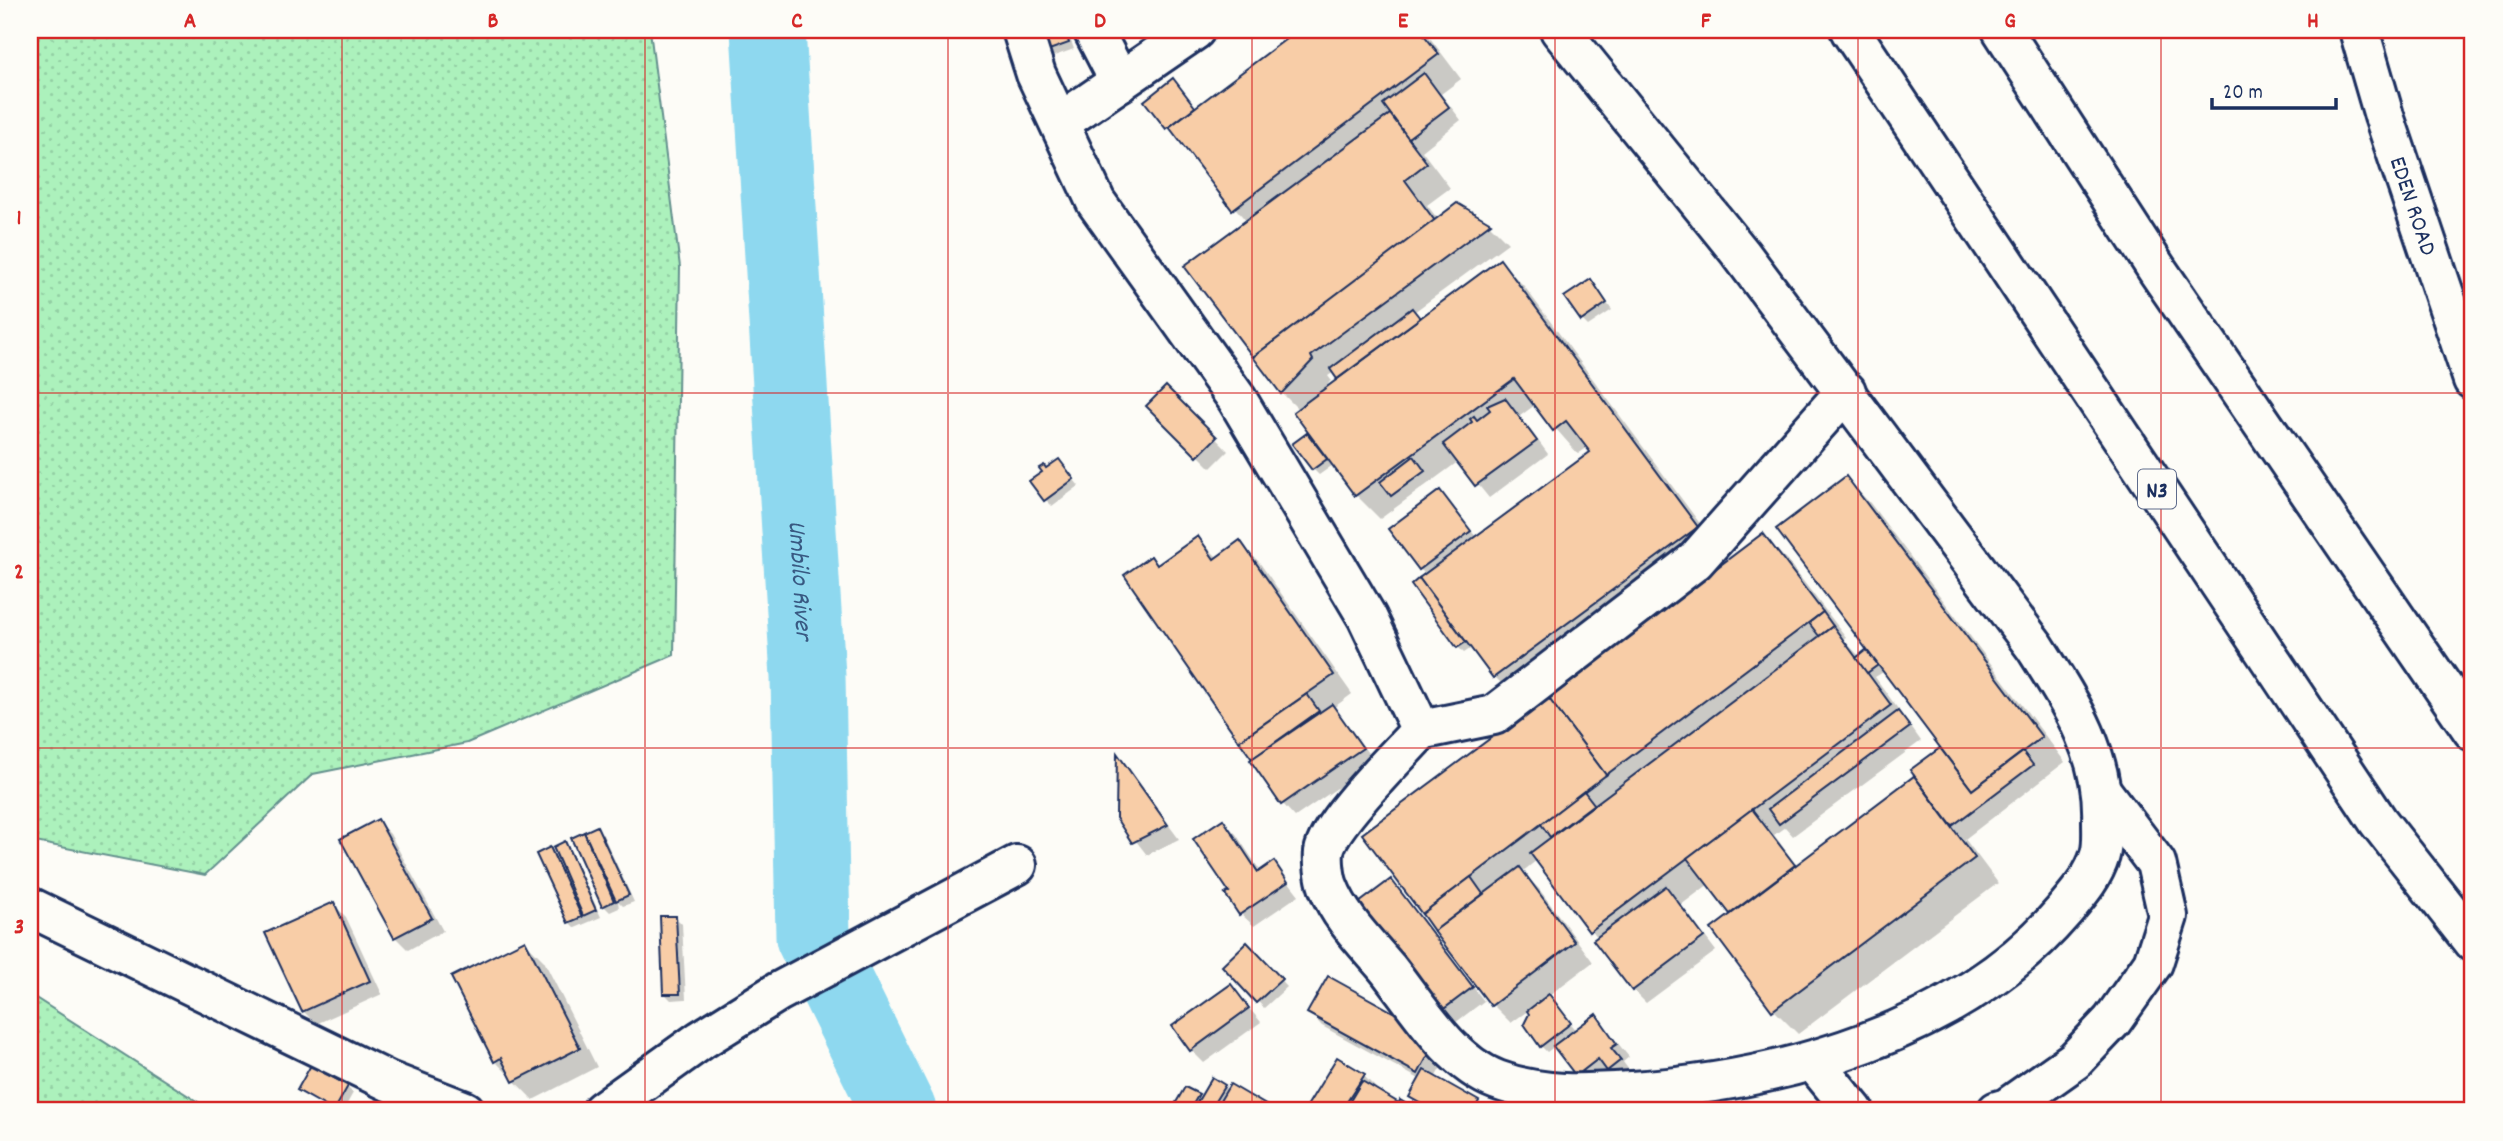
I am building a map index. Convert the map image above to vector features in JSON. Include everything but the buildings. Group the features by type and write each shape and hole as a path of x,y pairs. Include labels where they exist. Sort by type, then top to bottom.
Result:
{"main road":[{"path":"1022,30 1037,74 1096,202 1237,399 1360,606 1421,730"},
{"path":"1093,30 1119,82"},
{"path":"1061,122 1195,30"},
{"path":"1560,30 1741,254 1846,391 2041,657 2074,709 2093,750 2103,793 2101,853 2088,883 2035,945 1961,997 1872,1040 1812,1061 1683,1087 1562,1095 1495,1080 1456,1053 1348,920 1328,885 1326,874 1324,851 1337,824 1421,730 1494,715 1695,561 1846,391"},
{"name":"N3","path":"1850,30 2378,821 2473,942"},
{"path":"2002,30 2158,271 2473,731"},
{"name":"EDEN ROAD","path":"2359,30 2473,380"},
{"path":"1997,1111 2007,1108 2074,1060 2112,1021 2153,962 2168,916 2156,863 2103,793"},
{"path":"602,1111 701,1040 778,992 1017,865"},
{"path":"30,906 388,1081 465,1111"},
{"path":"1812,1061 1854,1111"}],"green space":[{"path":"30,30 650,30 680,267 674,655 467,743 313,774 205,875 30,841"},
{"path":"31,995 212,1111 30,1111"}],"waterway":[{"name":"Umbilo River","path":"768,30 808,676 813,937 899,1111"}]}
